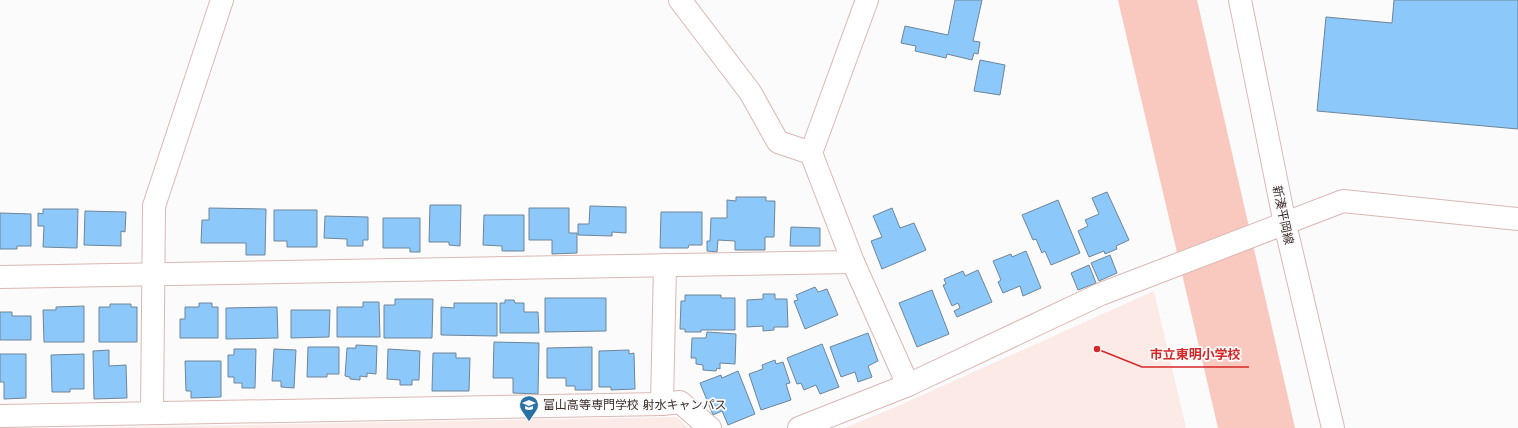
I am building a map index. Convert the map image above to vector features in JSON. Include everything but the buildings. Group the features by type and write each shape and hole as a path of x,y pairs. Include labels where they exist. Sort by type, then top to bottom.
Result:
{"street":[{"path":"152,413 154,206 222,0"},
{"path":"680,0 750,92 778,142 811,153"},
{"path":"867,0 811,153 853,262 908,385"},
{"name":"新湊平岡線","path":"1240,0 1285,224 1333,428"},
{"path":"799,428 908,385 1101,294 1344,201 1518,219"},
{"path":"0,277 853,262"},
{"path":"662,404 665,265"},
{"path":"0,416 662,404 680,402 710,428"}],"shaded area":[{"path":"1118,0 1197,0 1295,428 1218,428"},
{"path":"1154,291 1186,428 844,428 898,406"},
{"name":"富山高等専門学校 射水キャンパス","path":"677,417 688,428 73,428"}],"place":[{"name":"市立東明小学校","path":"1097,349"},
{"name":"富山高等専門学校 射水キャンパス","path":"529,422"}]}
